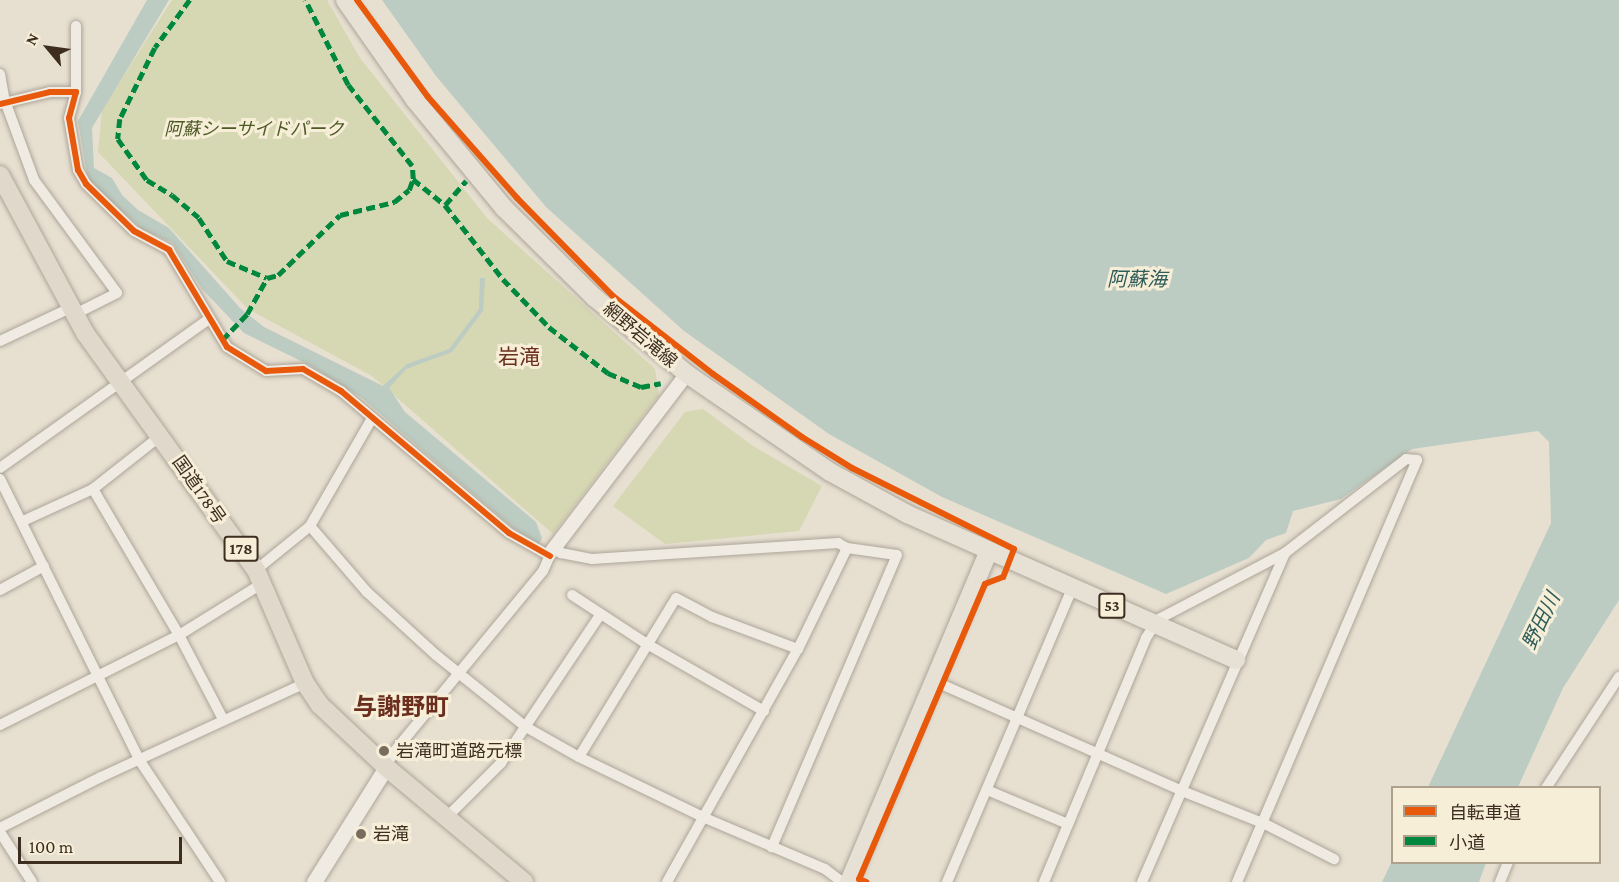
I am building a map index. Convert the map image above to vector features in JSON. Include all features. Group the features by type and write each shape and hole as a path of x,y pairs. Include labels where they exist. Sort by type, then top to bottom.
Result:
{"highway":[{"name":"国道178号","path":"0,175 6,200 71,311 260,576 305,683 320,705 386,768 524,882"}],"main road":[{"name":"網野岩滝線","path":"345,0 415,100 504,208 594,297 687,374 830,472 988,553 1236,660"},
{"path":"849,882 988,553"},
{"path":"314,882 339,848 386,768"}],"street":[{"path":"76,26 76,92 69,118 78,170 86,184 134,231 169,250 209,319 235,354 266,371 303,369 340,391 509,533 553,552 592,559 838,543 848,548 897,555 772,847"},
{"path":"0,74 3,103 34,180 117,293 0,341"},
{"path":"3,103 50,92 76,92"},
{"path":"0,468 121,384 209,319"},
{"path":"386,768 458,673 543,571 553,552 687,374"},
{"path":"0,725 179,635 260,576 310,525 372,418"},
{"path":"23,521 93,489 160,436"},
{"path":"1044,882 1153,624 1285,553 1406,459 1418,460 1237,882"},
{"path":"0,479 23,521 140,761 220,882"},
{"path":"93,489 179,635 223,719"},
{"path":"310,525 367,592 458,673 526,727 579,757 705,818 825,869 842,882"},
{"path":"666,882 705,818 798,649 848,548"},
{"path":"1142,882 1236,660 1285,553"},
{"path":"0,590 44,566"},
{"path":"947,882 1072,589"},
{"path":"572,595 647,644 764,711"},
{"path":"579,757 676,598 712,617 798,649"},
{"path":"446,818 501,763 600,615"},
{"path":"1547,786 1619,676"},
{"path":"934,681 1182,791 1263,823 1334,859"},
{"path":"32,882 0,830 223,719 305,683"},
{"path":"987,790 1068,824"},
{"path":"1500,882 1507,864"}],"green space":[{"name":"阿蘇シーサイドパーク","path":"172,0 327,0 360,58 487,218 655,369 659,395 553,534 372,376 248,309 98,152 102,110"},
{"path":"703,409 753,446 822,486 799,531 665,544 613,506 685,412"}],"water":[{"path":"147,0 169,0 92,128 94,168 112,178 122,195 138,210 169,228 240,308 264,327 383,386 407,364 449,349 479,309 480,278 485,278 483,311 452,352 406,369 389,388 405,412 536,522 542,538 539,544 514,529 362,398 311,366 244,333 202,289 173,243 142,229 88,180 78,121"},
{"name":"阿蘇海","path":"382,0 1619,0 1619,600 1563,688 1518,786 1428,786 1551,523 1549,442 1538,431 1412,449 1341,499 1293,511 1286,533 1266,540 1249,558 1166,594 942,497 829,434 684,331 546,207 436,76"},
{"path":"1391,863 1486,864 1479,882 1382,882"}],"marked path":[{"path":"190,0 155,48 120,119 118,139 147,180 172,195 199,218 227,261 267,278 278,275 340,215 394,202 409,190 413,179 412,166 348,85 305,0"},
{"path":"413,179 445,205 503,279 549,327 608,373 641,387 661,383"},
{"path":"445,205 466,181"},
{"path":"222,340 247,314 267,278"}],"cycle path":[{"path":"357,0 428,97 517,198 613,296 713,374 802,437 852,468 1014,549 1003,577 985,584 859,879 866,882"},
{"path":"0,104 50,92 76,92 69,118 78,170 86,184 134,231 169,250 227,347 266,371 303,369 341,391 509,533 550,556"}],"place":[{"name":"岩滝町道路元標","path":"384,751"},
{"name":"岩滝","path":"361,834"}],"district":[{"name":"岩滝","path":"519,357"},
{"name":"与謝野町","path":"401,707"}],"water label":[{"name":"野田川","path":"1541,621"}]}
